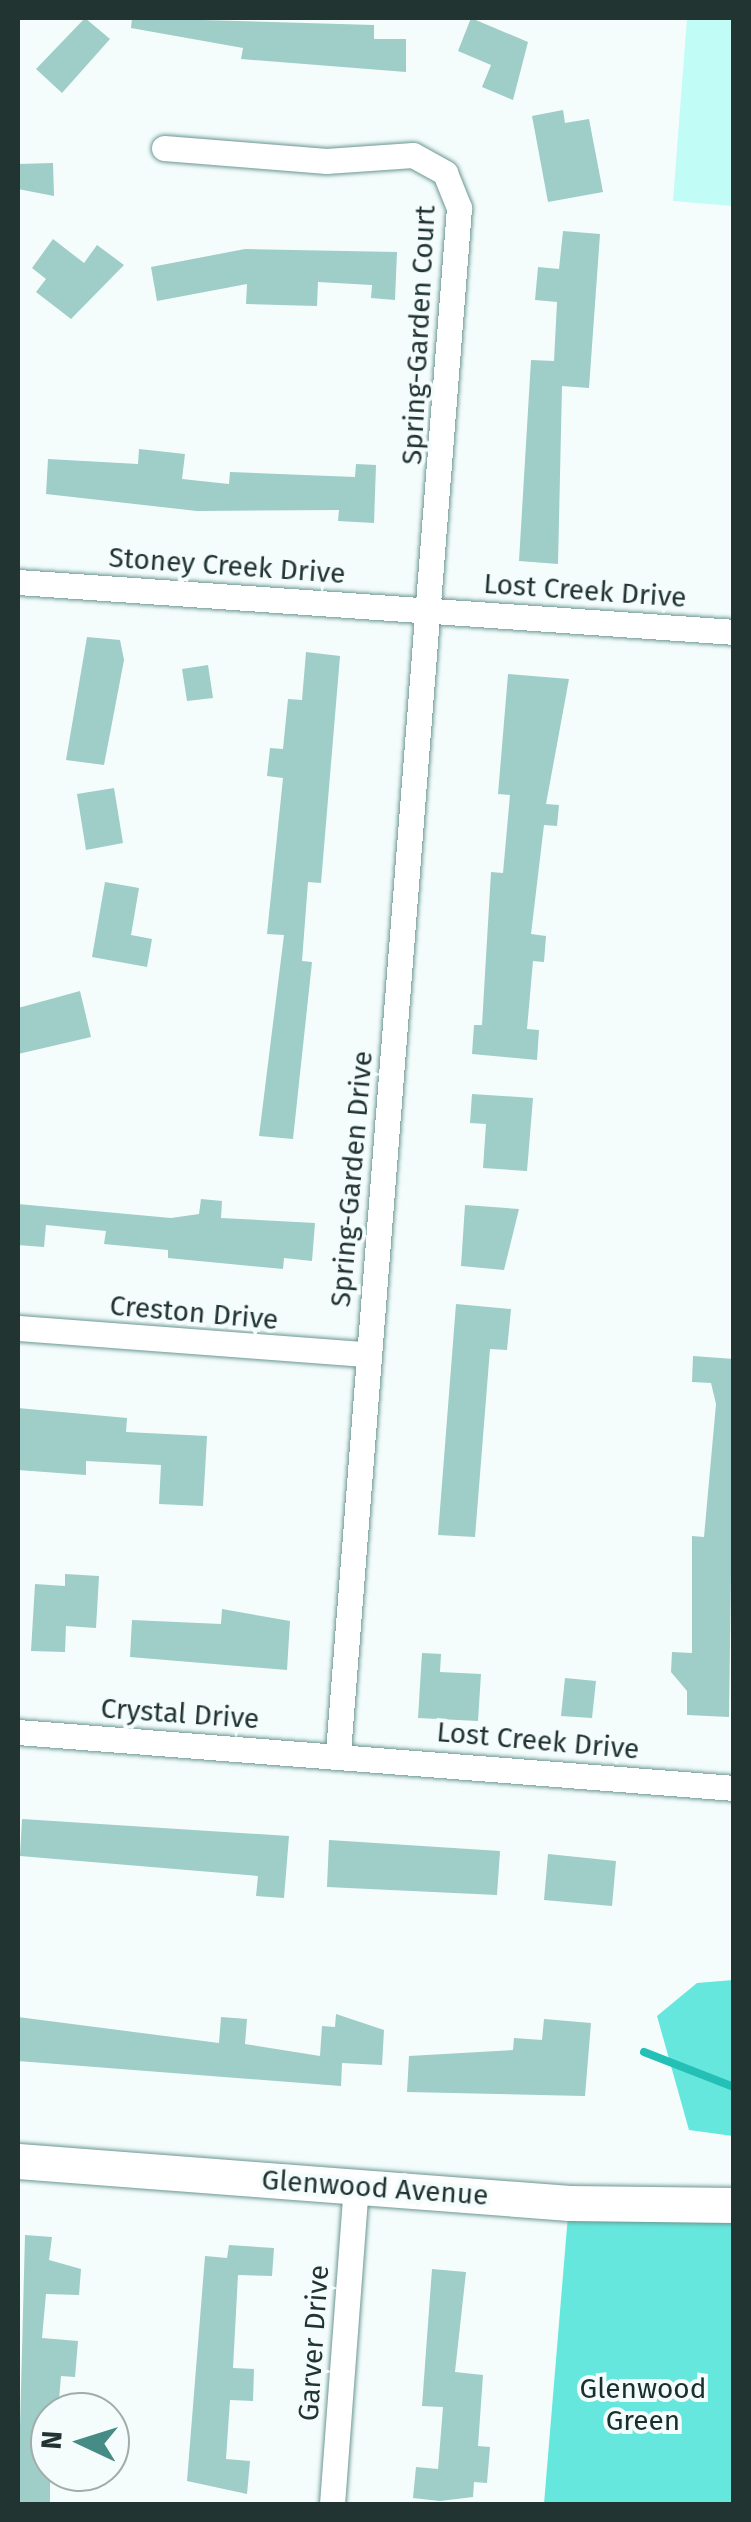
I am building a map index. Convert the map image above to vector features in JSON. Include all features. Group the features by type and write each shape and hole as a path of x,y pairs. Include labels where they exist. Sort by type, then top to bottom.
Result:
{"street":[{"name":"Spring-Garden Court","path":"164,148 326,161 413,155 455,189 432,610"},
{"name":"Stoney Creek Drive","path":"18,582 432,610"},
{"name":"Lost Creek Drive","path":"432,610 734,632"},
{"name":"Spring-Garden Drive","path":"338,1753 366,1354 432,610"},
{"name":"Creston Drive","path":"18,1328 366,1354"},
{"name":"Crystal Drive","path":"18,1732 338,1753"},
{"name":"Lost Creek Drive","path":"338,1753 734,1788"},
{"name":"Glenwood Avenue","path":"18,2160 356,2186 734,2204"},
{"name":"Garver Drive","path":"332,2504 356,2186"}],"shaded area":[{"path":"687,18 733,18 733,206 673,201"}],"green space":[{"path":"733,1980 733,2136 689,2130 657,2016 697,1983"},
{"name":"Glenwood Green","path":"569,2203 733,2205 733,2504 544,2504"}],"building":[{"path":"85,18 110,39 62,93 36,69"},
{"path":"132,18 374,25 374,39 406,39 406,72 241,59 243,48 131,28"},
{"path":"471,18 528,42 513,100 482,87 491,65 458,51"},
{"path":"563,110 565,123 589,119 603,192 548,202 532,116"},
{"path":"53,163 54,196 18,189 18,164"},
{"path":"563,231 600,234 589,388 562,386 558,564 519,561 531,360 554,361 557,302 535,300 538,267 559,269"},
{"path":"53,239 84,263 97,245 124,265 71,319 36,292 46,279 32,268"},
{"path":"245,249 397,252 395,300 371,298 372,285 318,282 317,306 246,304 247,284 157,301 151,267"},
{"path":"139,449 185,454 182,479 229,484 230,472 355,477 356,464 376,465 374,523 338,521 339,510 197,511 46,494 48,459 138,464"},
{"path":"87,637 120,640 124,660 104,765 66,760"},
{"path":"306,652 340,656 321,883 308,882 302,961 312,962 293,1139 259,1136 284,935 267,934 283,778 267,776 270,748 283,749 288,699 302,700"},
{"path":"208,665 213,698 187,701 182,669"},
{"path":"508,674 569,679 546,804 559,805 557,826 544,825 531,934 546,936 544,962 533,961 527,1029 539,1030 537,1060 472,1054 474,1025 482,1025 491,872 503,873 510,795 498,794"},
{"path":"114,788 123,843 86,850 77,794"},
{"path":"105,882 139,888 131,935 152,939 147,967 92,957"},
{"path":"80,991 91,1037 18,1054 18,1008"},
{"path":"472,1094 533,1098 527,1171 483,1168 486,1124 470,1123"},
{"path":"201,1199 222,1201 221,1218 315,1223 312,1261 284,1258 283,1269 168,1258 168,1250 104,1244 106,1231 46,1225 44,1247 18,1245 18,1204 171,1218 199,1214"},
{"path":"465,1205 519,1209 504,1270 461,1266"},
{"path":"456,1304 511,1309 507,1350 490,1349 475,1537 438,1535"},
{"path":"693,1356 734,1359 729,1717 687,1715 687,1691 671,1672 672,1652 692,1653 692,1536 704,1537 716,1404 711,1383 692,1382"},
{"path":"18,1408 127,1418 126,1432 207,1436 203,1506 159,1504 161,1465 86,1461 86,1475 18,1470"},
{"path":"65,1574 99,1576 96,1628 66,1626 65,1652 31,1651 35,1584 65,1586"},
{"path":"222,1609 290,1621 287,1670 130,1657 132,1620 221,1624"},
{"path":"422,1653 441,1654 440,1672 481,1674 478,1721 418,1718"},
{"path":"565,1678 596,1681 592,1718 561,1716"},
{"path":"22,1819 289,1836 284,1898 256,1896 258,1876 20,1856"},
{"path":"329,1840 500,1851 497,1895 327,1887"},
{"path":"548,1854 616,1861 612,1906 544,1900"},
{"path":"336,2014 384,2030 382,2065 342,2063 341,2086 18,2061 18,2017 219,2043 221,2017 247,2019 245,2044 320,2056 322,2026 335,2027"},
{"path":"544,2019 591,2023 585,2096 407,2092 409,2056 513,2050 514,2038 542,2040"},
{"path":"25,2235 52,2237 49,2260 81,2269 79,2295 46,2294 42,2338 78,2341 75,2377 61,2376 60,2392 30,2392 30,2492 50,2492 50,2504 18,2504"},
{"path":"229,2245 274,2248 272,2276 238,2275 233,2368 254,2369 253,2401 230,2400 226,2459 250,2461 247,2494 187,2481 205,2256 227,2258"},
{"path":"432,2269 466,2272 455,2372 483,2375 478,2446 490,2447 487,2483 474,2482 473,2497 440,2501 413,2498 416,2467 438,2469 443,2407 422,2406"}],"waterway":[{"path":"644,2052 734,2087"}]}
